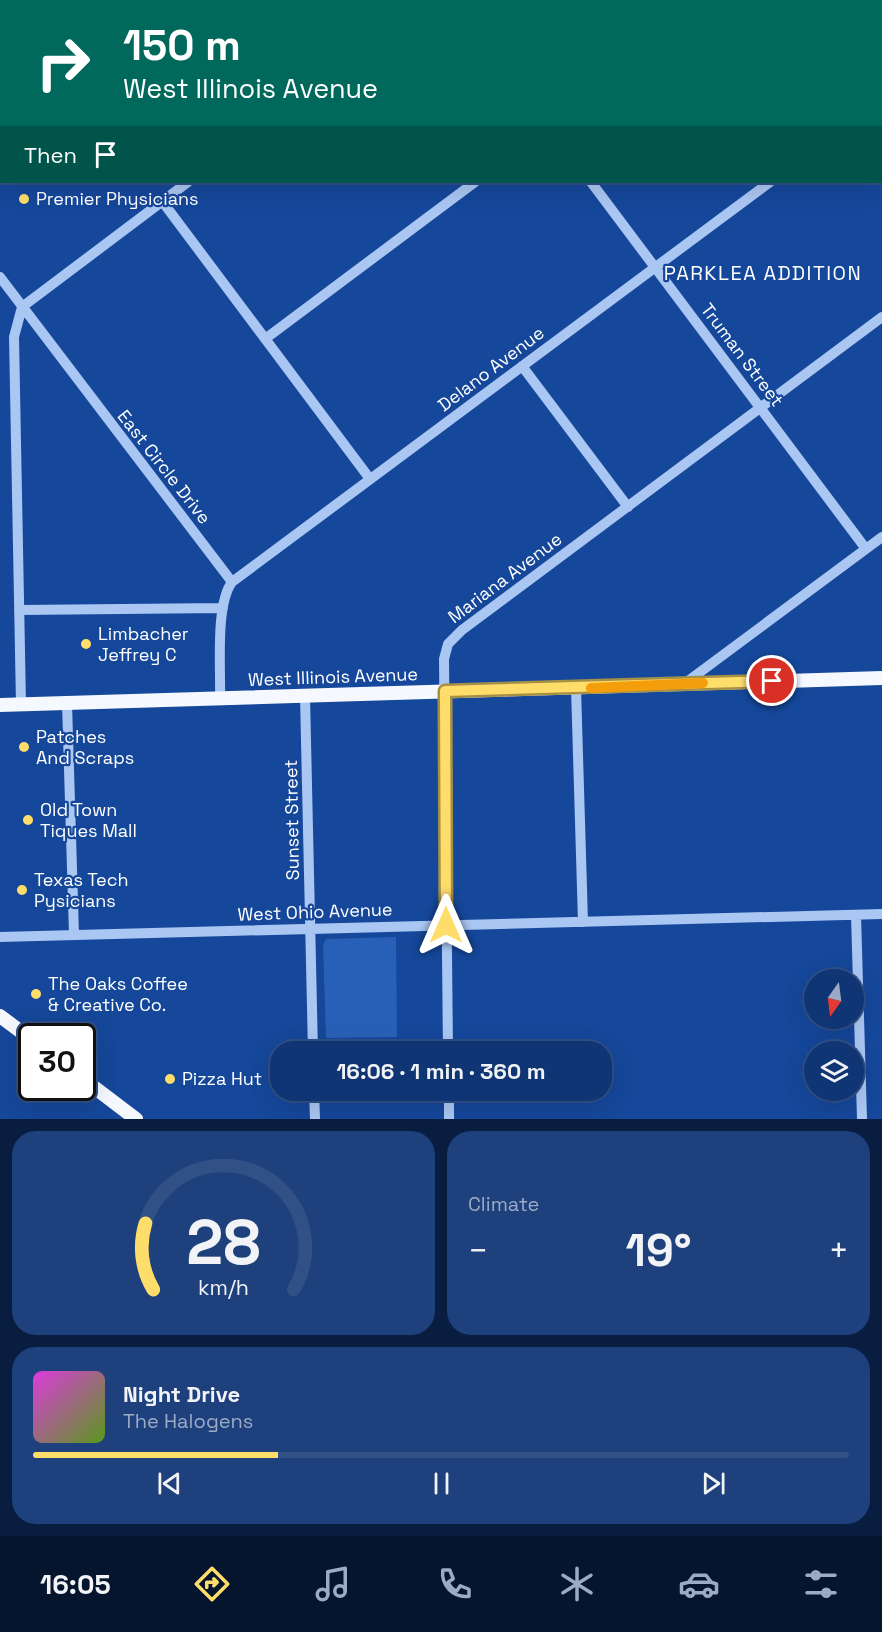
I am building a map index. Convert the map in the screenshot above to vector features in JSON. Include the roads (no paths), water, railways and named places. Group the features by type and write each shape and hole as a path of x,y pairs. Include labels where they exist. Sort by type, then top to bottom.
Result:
{"main road":[{"name":"West Illinois Avenue","path":"0,705 882,678"},
{"path":"0,1016 18,1030"},
{"path":"96,1089 136,1119"}],"street":[{"path":"21,704 14,337 22,307 187,183"},
{"path":"265,339 474,183"},
{"name":"Truman Street","path":"592,183 866,549"},
{"name":"Delano Avenue","path":"232,582 769,183"},
{"path":"162,201 370,479"},
{"name":"East Circle Drive","path":"0,277 232,582"},
{"name":"Mariana Avenue","path":"448,1041 444,654 451,640 882,317"},
{"path":"522,366 628,507"},
{"path":"684,684 882,537"},
{"path":"220,698 223,608 226,590 232,582"},
{"path":"19,610 223,608"},
{"path":"576,688 583,922"},
{"name":"Sunset Street","path":"305,696 314,1041"},
{"path":"67,703 74,935"},
{"name":"West Ohio Avenue","path":"0,938 882,914"},
{"path":"856,915 862,1119"},
{"path":"314,1101 315,1119"},
{"path":"449,1101 449,1119"}],"place":[{"name":"Premier Physicians","path":"24,199"},
{"name":"Limbacher Jeffrey C","path":"86,644"},
{"name":"Patches And Scraps","path":"24,747"},
{"name":"Old Town Tiques Mall","path":"28,820"},
{"name":"Texas Tech Pysicians","path":"22,890"},
{"name":"The Oaks Coffee & Creative Co.","path":"36,994"},
{"name":"Pizza Hut","path":"170,1079"}],"district":[{"name":"PARKLEA ADDITION","path":"763,273"}]}
